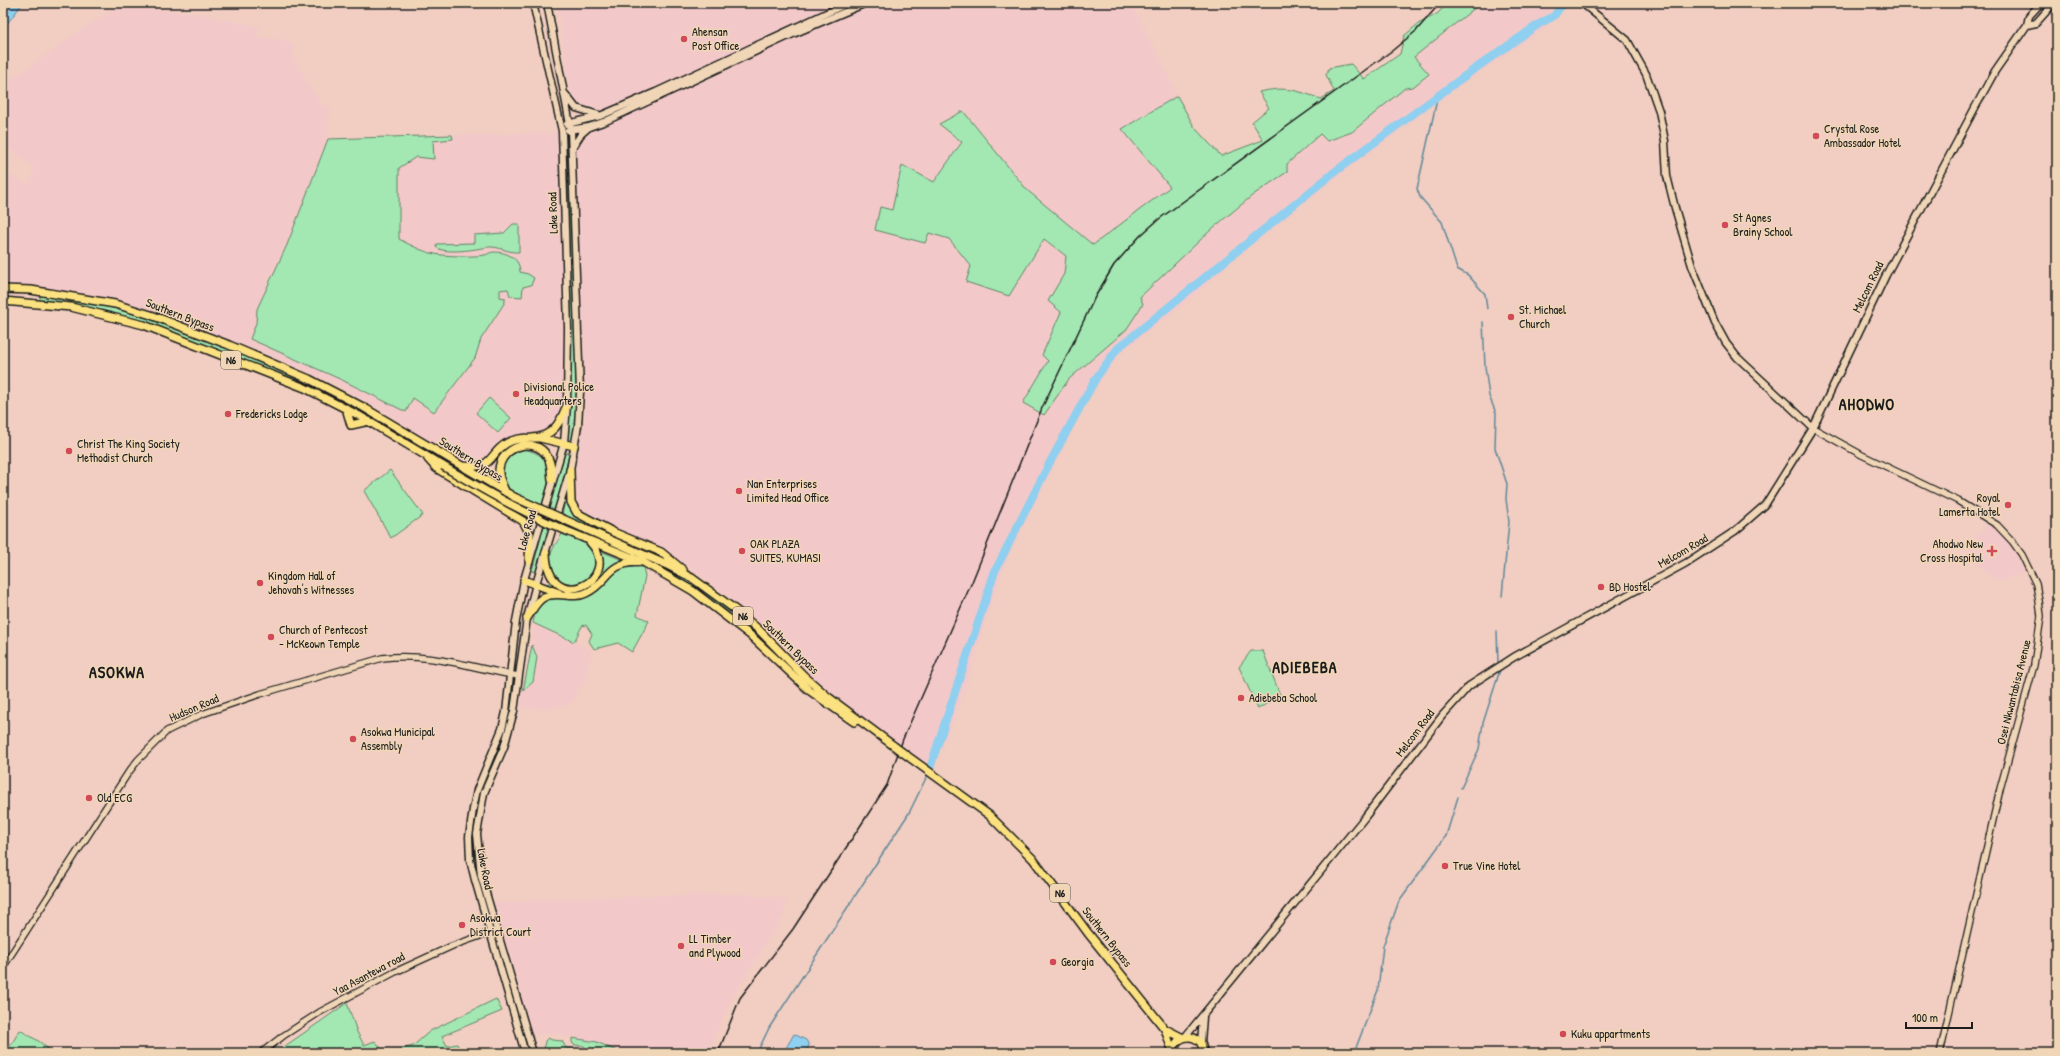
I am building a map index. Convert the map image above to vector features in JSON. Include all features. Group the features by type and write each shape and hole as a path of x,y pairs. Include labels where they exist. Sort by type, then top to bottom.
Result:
{"highway":[{"name":"Southern Bypass","path":"3,289 31,290 100,300 153,315 309,379 363,407 506,494 667,564 692,578 754,625 827,700"},
{"name":"Southern Bypass","path":"3,301 71,307 144,326 305,388 370,421 499,500 551,525 643,562 673,578 712,604 750,635 789,673 894,746 994,819 1033,859 1088,933 1166,1029 1173,1053"},
{"path":"540,438 553,431 560,422 567,404"},
{"path":"346,408 351,425 370,421"},
{"path":"461,466 482,466 492,459 506,444 525,438 540,438 574,446"},
{"path":"506,494 499,475 500,462 508,452 518,447 536,446 547,455 552,480"},
{"path":"424,455 436,468 523,522 530,534 529,561"},
{"path":"570,470 571,502 577,513 600,526 661,552 692,578"},
{"path":"546,553 547,565 555,581 569,589 581,588 594,578 599,562 596,550 586,539"},
{"path":"524,580 559,593 571,596 582,595 594,588 616,567 626,563 643,562"},
{"path":"527,618 542,598 559,593"},
{"name":"Southern Bypass","path":"1166,1029 1184,1037"},
{"name":"N6","path":"1173,1053 1176,1042 1184,1037 1194,1038 1204,1050"}],"main road":[{"name":"Lake Road","path":"526,1053 489,933 470,860 469,837 477,790 502,729 516,621 524,580 564,443 567,404 568,328 561,127 533,3"},
{"name":"Lake Road","path":"533,1053 481,876 477,834 484,793 504,747 511,722 527,618 570,470 578,426 580,392 572,149 565,92 557,60 547,3"},
{"path":"570,127 656,92 848,3"},
{"path":"572,149 580,134 589,127 606,121 793,34 866,3"},
{"path":"1582,3 1627,40 1646,74 1659,111 1666,141 1667,176 1675,208 1694,271 1717,328 1732,351 1748,368 1813,428"},
{"path":"2027,25 2029,16 2040,3"},
{"name":"Melcom Road","path":"1184,1037 1203,1017 1365,818 1442,716 1469,686 1507,661 1686,563 1735,531 1765,505 1813,428 1852,348 1873,300 1935,182 1996,72 2027,25 2036,23 2054,3"},
{"path":"565,92 576,108 582,112 600,116"},
{"path":"561,127 589,127"},
{"path":"1203,1017 1204,1050"}],"street":[{"name":"Osei Nkwantabisa Avenue","path":"1813,428 1862,455 1958,501 1997,525 2012,541 2024,560 2036,584 2041,616 2034,664 2000,789 1940,1053"},
{"name":"Hudson Road","path":"3,967 109,801 138,760 173,728 202,714 260,694 382,658 400,656 438,659 518,676"},
{"name":"Yaa Asantewa road","path":"261,1053 283,1036 320,1012 425,958 452,946 496,931"}],"shaded area":[{"path":"557,3 1131,3 1165,68 1177,96 1122,129 1170,187 1093,246 1027,190 963,111 939,125 962,142 934,182 892,210 880,207 925,242 929,232 949,239 971,266 1009,296 1044,239 1067,256 1064,274 1048,301 1061,312 1042,355 1049,360 1023,403 1044,415 1069,379 1126,330 1140,297 1213,228 1253,195 1287,172 1287,164 1321,134 1352,132 1405,87 1413,87 1429,74 1413,57 1481,3 1568,3 1544,29 1458,87 1328,184 1235,259 1193,297 1120,354 1105,374 1087,403 1010,552 987,617 967,686 933,771 840,702 799,666 752,617 726,595 659,545 607,531 578,511 574,499 573,484 585,418 585,401 560,398 560,417 551,429 539,433 514,435 503,442 492,453 475,462 458,462 379,409 337,385 267,355 153,312 93,294 26,286 3,286 3,172 29,184 34,168 3,144 3,88 7,82 86,26 121,6 190,12 261,27 257,36 293,42 294,60 321,104 330,106 328,139 590,131 569,89"},
{"name":"Ahodwo New Cross Hospital","path":"1988,522 2005,537 2027,571 2001,581 1994,580 1966,553"},
{"path":"533,623 592,650 586,677 572,703 561,707 548,709 519,707 532,645"},
{"path":"729,893 788,898 783,917 729,1003 709,1053 622,1053 597,1042 551,1034 533,1035 494,903 543,899"}],"green space":[{"path":"1448,3 1481,3 1414,57 1429,74 1413,87 1405,88 1352,132 1327,141 1320,134 1287,164 1287,172 1253,195 1213,228 1140,297 1143,304 1126,330 1069,379 1044,415 1023,403 1048,361 1042,355 1061,312 1048,301 1064,274 1066,256 1044,239 1009,296 966,282 971,266 949,239 929,233 925,243 875,230 880,207 892,210 902,165 934,182 962,142 939,124 963,111 1027,190 1093,245 1170,187 1122,129 1177,96 1195,128 1221,156 1263,140 1252,122 1269,108 1259,92 1284,89 1305,93 1321,99 1334,91 1326,75 1329,68 1351,64 1364,79 1400,54 1404,36 1418,24 1437,14"},
{"path":"566,134 569,135 577,395 573,444 566,443 571,350 563,136"},
{"path":"452,135 453,139 433,141 434,159 416,157 399,168 399,239 420,249 436,254 470,256 485,255 493,252 504,253 512,257 518,263 520,272 528,274 534,278 531,285 523,287 522,297 510,296 508,289 500,290 500,297 505,298 505,302 481,339 475,358 434,412 413,398 406,412 342,380 250,339 256,323 257,309 287,245 328,139"},
{"path":"513,224 519,224 519,252 511,252 492,247 446,251 436,247 437,244 474,243 474,235 504,233"},
{"path":"40,296 88,302 134,314 180,329 305,382 353,406 352,409 181,338 40,301"},
{"path":"489,398 511,418 498,433 476,413"},
{"path":"367,413 481,484 366,416"},
{"path":"523,449 534,452 542,457 547,463 549,478 542,506 509,489 503,477 503,469 507,458"},
{"path":"566,451 569,455 555,512 548,509 563,452"},
{"path":"390,470 423,515 391,538 364,491"},
{"path":"568,486 570,508 576,516 586,523 586,525 562,515"},
{"path":"544,526 551,529 536,573 532,571"},
{"path":"562,534 585,543 594,554 595,561 593,572 588,579 580,584 572,585 563,583 556,577 551,569 550,558 553,548"},
{"path":"598,550 625,561 611,568 593,585 580,592 569,593 547,587 550,580 566,590 582,589 593,582"},
{"path":"638,556 673,573 704,591 727,607 731,613 669,572"},
{"path":"624,567 643,567 645,576 637,615 649,621 632,652 618,643 594,649 589,641 592,634 586,625 582,626 574,642 533,623 536,610 541,602 554,598 579,599 588,596 594,592 606,579"},
{"path":"532,645 537,657 533,682 523,691"},
{"path":"1251,651 1263,651 1280,695 1258,709 1239,667"},
{"path":"506,725 502,744 481,797 475,830 476,864 491,917 488,919 479,883 476,865 474,848 473,831 479,795"},
{"path":"496,999 502,1011 442,1036 447,1046 457,1044 461,1053 386,1053 413,1046 430,1031"},
{"path":"347,1003 357,1032 364,1045 375,1041 385,1053 275,1053"},
{"path":"20,1030 40,1042 53,1053 6,1053"},
{"path":"548,1038 562,1041 566,1048 575,1049 578,1053 551,1053 544,1047 545,1041"},
{"path":"572,1038 597,1042 621,1053 591,1053 584,1046 574,1045"}],"water":[{"path":"3,3 23,3 3,29"},
{"path":"794,1034 806,1040 809,1045 806,1053 783,1053"}],"waterway":[{"path":"929,771 995,571 1049,464 1096,378 1118,348 1333,173 1466,75 1539,24 1554,16 1563,3"},
{"path":"1438,95 1417,189 1420,197 1442,222 1457,269 1468,275 1485,294 1487,309"},
{"path":"1483,322 1485,367 1489,396 1496,413 1495,448 1507,484 1506,499 1509,522 1502,596"},
{"path":"1497,631 1498,663"},
{"path":"1461,788 1479,749 1483,723 1500,670"},
{"path":"757,1053 769,1028 909,813 928,774"},
{"path":"1354,1053 1378,990 1383,946 1399,901 1446,836 1458,797"},
{"path":"2054,1053 2057,977"}],"railway":[{"path":"718,1053 740,998 793,929 887,785 903,739 972,582 1042,408 1095,297 1114,265 1140,236 1159,219 1393,50 1416,31 1440,3"}],"place":[{"name":"Ahensan Post Office","path":"684,39"},
{"name":"Crystal Rose Ambassador Hotel","path":"1816,136"},
{"name":"St Agnes Brainy School","path":"1725,225"},
{"name":"St. Michael Church","path":"1511,317"},
{"name":"Divisional Police Headquarters","path":"516,394"},
{"name":"Fredericks Lodge","path":"228,414"},
{"name":"Christ The King Society Methodist Church","path":"69,451"},
{"name":"Nan Enterprises Limited Head Office","path":"739,491"},
{"name":"Royal Lamerta Hotel","path":"2008,505"},
{"name":"OAK PLAZA SUITES, KUMASI","path":"742,551"},
{"name":"Ahodwo New Cross Hospital","path":"1992,551"},
{"name":"Kingdom Hall of Jehovah's Witnesses","path":"260,583"},
{"name":"BD Hostel","path":"1601,587"},
{"name":"Church of Pentecost - McKeown Temple","path":"271,637"},
{"name":"Adiebeba School","path":"1241,698"},
{"name":"Asokwa Municipal Assembly","path":"353,739"},
{"name":"Old ECG","path":"89,798"},
{"name":"True Vine Hotel","path":"1445,866"},
{"name":"Asokwa District Court","path":"462,925"},
{"name":"LL Timber and Plywood","path":"681,946"},
{"name":"Georgia","path":"1053,962"},
{"name":"Kuku appartments","path":"1563,1034"}],"district":[{"name":"AHODWO","path":"1867,404"},
{"name":"ADIEBEBA","path":"1305,667"},
{"name":"ASOKWA","path":"117,672"}]}
